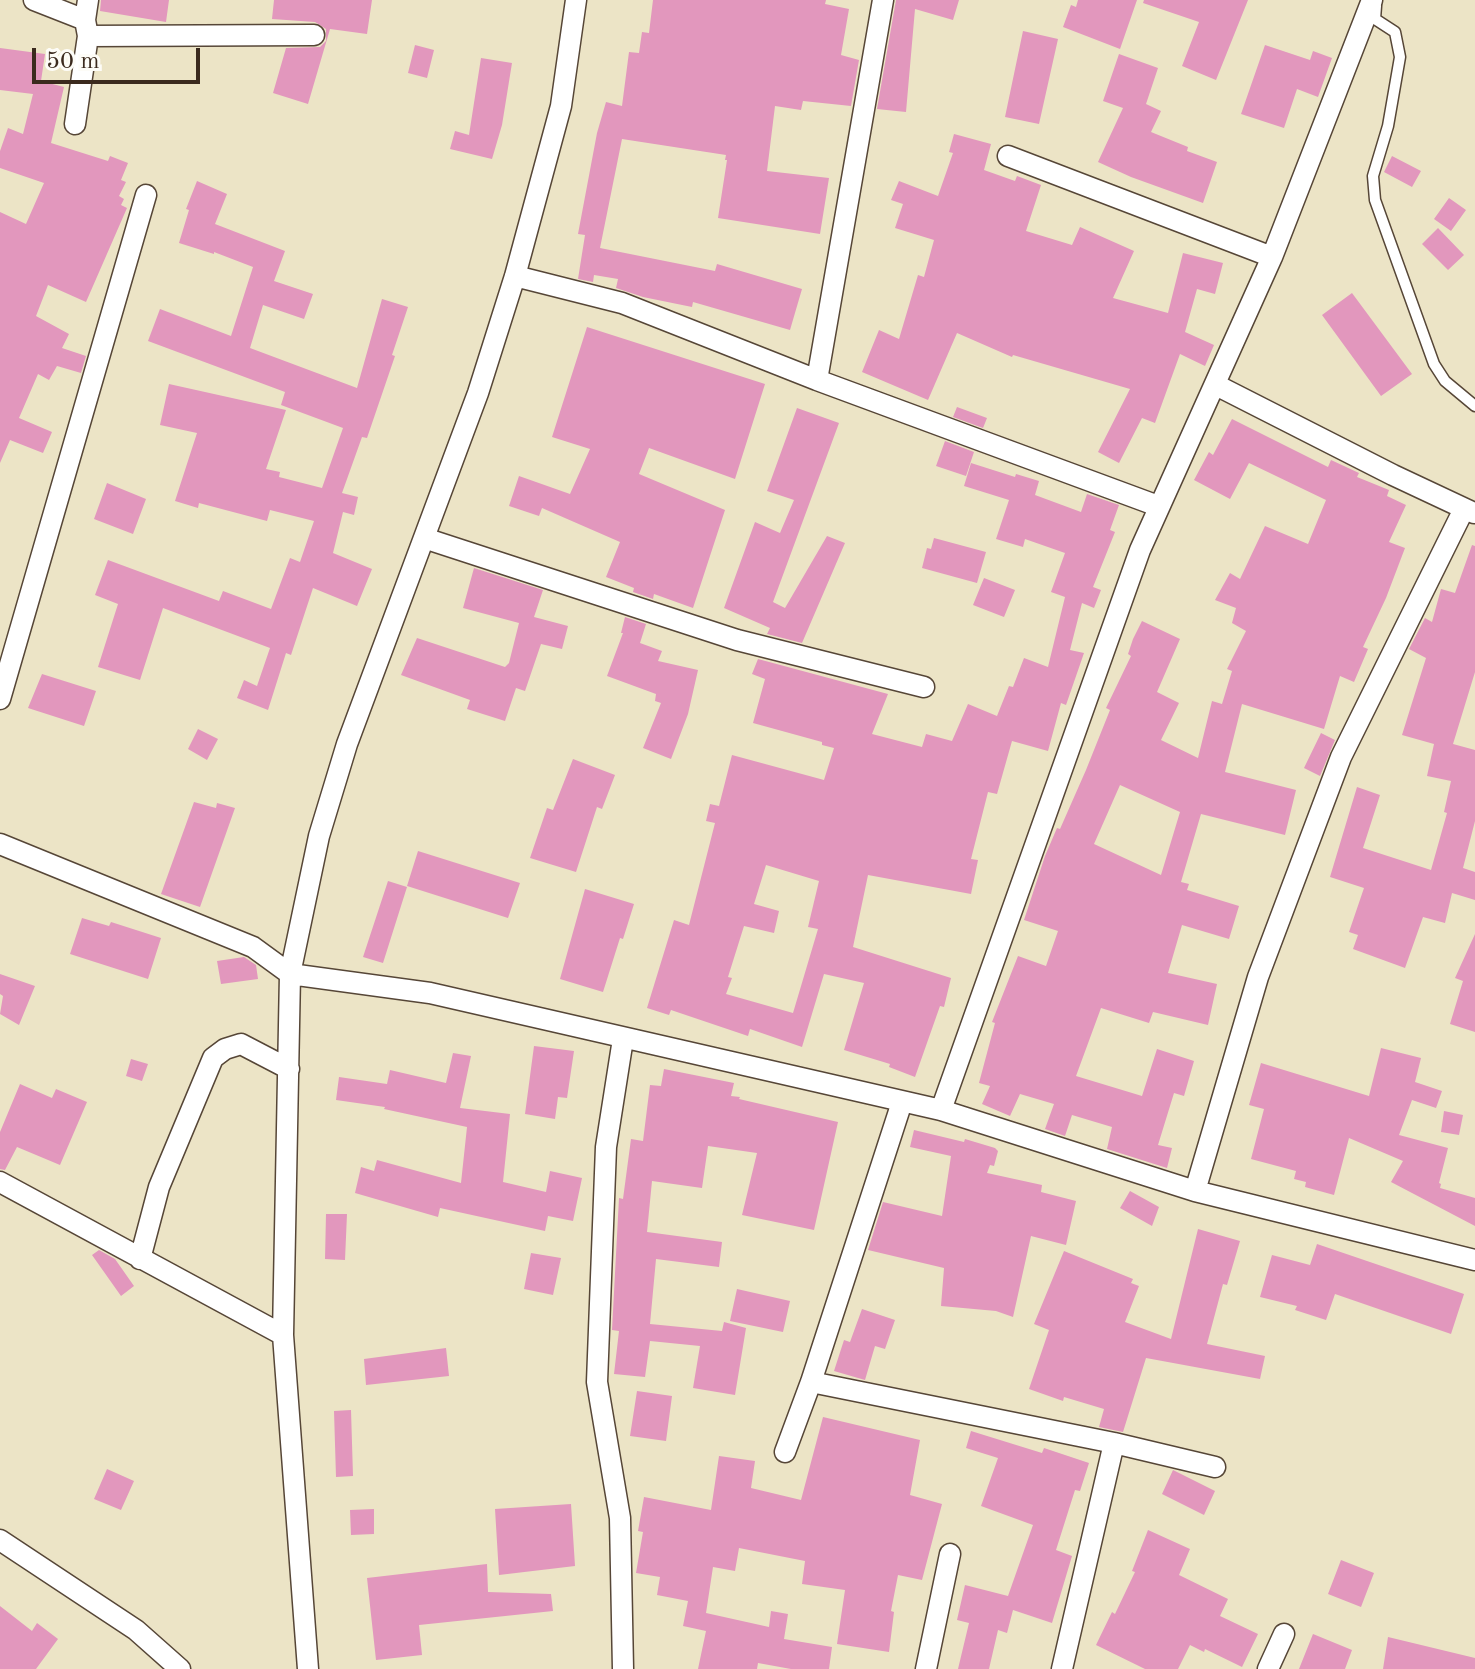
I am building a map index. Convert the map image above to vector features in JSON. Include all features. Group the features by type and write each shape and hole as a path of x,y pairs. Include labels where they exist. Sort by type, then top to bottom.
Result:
{"street":[{"path":"34,0 87,19 314,35"},
{"path":"308,1669 283,1335 290,974 332,789 360,705 478,393 515,276 561,106 576,0"},
{"path":"817,380 883,0"},
{"path":"941,1110 1140,550 1272,257 1374,0"},
{"path":"75,124 87,19"},
{"path":"1008,156 1272,257"},
{"path":"0,699 146,195"},
{"path":"515,276 622,303 817,380 1158,506"},
{"path":"1195,1191 1258,977 1341,757 1469,511 1216,385"},
{"path":"424,538 737,640 924,687"},
{"path":"0,844 253,947 290,974 430,993 941,1110 1195,1191 1475,1260"},
{"path":"623,1039 606,1147 597,1382 620,1518 623,1669"},
{"path":"140,1259 159,1187 213,1058 225,1049 241,1044 289,1069"},
{"path":"785,1452 811,1382 902,1102"},
{"path":"0,1182 283,1335"},
{"path":"811,1382 1114,1443 1215,1467"},
{"path":"1062,1669 1114,1443"},
{"path":"0,1540 136,1630 180,1669"},
{"path":"926,1669 950,1554"},
{"path":"1268,1669 1284,1634"}],"lane":[{"path":"1374,0 1375,19 1395,32 1400,57 1388,126 1373,176 1375,200 1434,364 1445,381 1475,406"}],"building":[{"path":"101,0 169,0 166,22 100,11"},
{"path":"274,0 372,0 367,34 330,29 308,104 273,93 286,48 320,47 326,41 326,29 315,22 272,19"},
{"path":"653,0 826,0 825,4 849,9 841,55 859,60 851,106 803,101 801,110 775,106 767,171 829,178 820,234 718,218 726,155 622,139 600,248 715,271 717,264 802,289 790,330 693,302 692,307 643,297 616,288 618,279 594,275 593,282 578,279 585,235 578,234 597,133 606,102 622,106 629,52 639,53 642,32 649,33"},
{"path":"896,0 959,0 953,20 915,9 906,112 877,109"},
{"path":"1078,0 1137,0 1120,49 1063,27 1071,5 1076,7"},
{"path":"1144,0 1248,0 1216,80 1182,66 1199,22 1143,3"},
{"path":"1023,31 1058,39 1039,124 1005,117"},
{"path":"415,45 434,50 427,78 408,73"},
{"path":"1265,45 1310,60 1313,51 1332,58 1318,97 1297,89 1284,128 1241,114"},
{"path":"0,48 45,54 41,81 64,87 51,143 108,161 110,156 128,163 121,180 126,182 119,196 124,199 121,205 127,208 86,302 48,285 36,316 69,334 62,348 86,356 81,373 57,366 49,380 38,374 19,418 52,432 43,453 10,440 0,463 0,212 26,224 44,183 0,168 0,151 8,128 23,134 33,94 0,90"},
{"path":"1119,54 1158,68 1146,104 1161,111 1151,132 1188,147 1187,151 1217,162 1203,203 1098,162 1123,108 1103,101"},
{"path":"481,58 512,63 502,125 492,159 450,149 455,131 469,135"},
{"path":"954,134 991,144 984,170 1015,181 1017,176 1041,185 1026,231 1072,245 1080,227 1134,251 1113,298 1168,313 1183,253 1223,263 1215,294 1197,289 1185,332 1214,345 1205,366 1180,354 1155,423 1142,418 1119,463 1098,452 1130,389 1012,357 957,333 928,400 862,372 879,330 899,339 918,275 924,277 934,240 895,228 903,204 891,200 899,181 938,196 953,153 949,152"},
{"path":"1392,156 1421,171 1412,187 1384,172"},
{"path":"197,181 227,194 215,224 285,251 274,281 313,294 304,319 263,305 250,348 357,388 382,299 408,307 367,438 362,437 342,493 358,497 354,515 343,512 333,553 372,569 357,606 313,588 291,655 286,653 268,710 237,698 244,680 257,686 270,648 163,608 140,680 98,667 118,604 95,595 108,560 219,601 223,591 271,609 290,558 300,562 314,521 270,510 267,521 199,503 198,508 175,501 197,433 160,425 169,384 286,410 266,469 280,472 279,477 322,488 343,428 281,405 285,392 148,341 160,309 231,336 253,267 179,243 189,210 186,209"},
{"path":"1449,198 1466,210 1451,231 1434,219"},
{"path":"1438,228 1464,255 1448,270 1422,244"},
{"path":"1352,293 1412,374 1381,396 1322,315"},
{"path":"587,327 765,384 735,479 649,448 639,474 725,510 693,608 654,594 653,599 633,592 634,588 606,577 620,542 542,508 539,516 509,506 519,476 570,494 590,449 552,437"},
{"path":"957,407 987,418 983,428 953,417"},
{"path":"797,408 839,423 773,602 785,608 827,536 845,543 802,643 767,634 770,628 724,608 755,522 780,533 794,500 767,491"},
{"path":"1232,419 1328,467 1331,460 1359,473 1357,477 1389,490 1387,496 1406,505 1389,542 1405,548 1363,647 1368,649 1354,682 1340,676 1324,729 1242,704 1225,772 1296,790 1285,835 1201,814 1181,882 1189,884 1187,890 1239,906 1229,939 1182,925 1168,973 1217,984 1208,1025 1153,1012 1149,1023 1101,1008 1076,1076 1142,1096 1157,1049 1194,1061 1184,1096 1174,1093 1158,1145 1172,1148 1167,1168 1107,1149 1112,1127 1072,1115 1065,1136 1045,1129 1054,1104 1020,1094 1010,1116 982,1104 990,1086 979,1083 995,1023 992,1022 1018,956 1046,966 1058,931 1024,920 1045,856 1086,770 1110,710 1106,708 1131,656 1128,654 1142,621 1180,639 1157,692 1179,703 1161,740 1198,758 1212,701 1222,704 1232,671 1227,669 1246,631 1232,623 1236,608 1215,600 1230,573 1240,579 1265,526 1308,544 1326,500 1249,463 1230,499 1194,480 1209,452 1213,455","holes":["1120,785 1180,812 1161,875 1094,844"]},
{"path":"945,441 974,452 966,476 936,466"},
{"path":"971,463 1039,481 1035,495 1081,512 1087,494 1119,505 1110,530 1115,532 1093,587 1101,590 1094,608 1082,603 1070,650 1084,653 1066,705 1061,703 1048,751 1012,741 997,794 988,792 971,859 978,860 971,894 868,875 853,947 951,978 944,1007 940,1006 915,1077 889,1067 890,1064 844,1050 864,983 824,974 802,1047 750,1029 748,1036 671,1010 669,1015 647,1008 674,920 689,925 715,823 706,821 710,804 719,806 732,755 824,780 834,748 753,723 765,679 752,674 758,659 888,694 872,734 922,747 926,734 952,741 968,704 997,716 1024,658 1048,667 1065,597 1051,592 1065,553 1025,539 1023,547 996,539 1009,500 964,486","holes":["766,865 819,881 808,927 818,929 793,1013 726,994 732,978 728,977 744,926 774,933 779,911 754,904"]},
{"path":"107,483 146,499 133,534 94,519"},
{"path":"934,538 986,552 977,583 922,568 927,548 931,549"},
{"path":"1472,545 1475,546 1475,672 1453,744 1475,750 1475,821 1463,868 1475,872 1475,900 1452,893 1445,923 1423,917 1405,968 1353,949 1358,935 1349,932 1364,888 1330,877 1357,787 1380,795 1363,848 1431,870 1447,813 1444,812 1451,781 1427,776 1434,744 1402,735 1426,658 1409,649 1425,618 1432,622 1441,589 1455,593"},
{"path":"474,568 543,590 534,617 568,626 562,649 541,644 525,691 516,688 505,721 467,709 470,700 401,675 417,638 505,667 509,663 519,623 463,608"},
{"path":"984,578 1015,590 1004,617 973,605"},
{"path":"625,617 646,624 640,643 662,651 658,661 698,670 688,714 671,759 643,748 661,703 655,701 656,694 607,676 623,633"},
{"path":"42,674 96,691 84,726 28,708"},
{"path":"198,729 218,739 207,760 188,749"},
{"path":"1321,733 1335,740 1320,776 1304,768"},
{"path":"573,759 615,775 602,809 597,807 576,872 530,858 547,808 553,810"},
{"path":"194,802 216,808 217,803 235,808 200,907 161,894"},
{"path":"418,851 520,883 508,918 407,886"},
{"path":"388,881 407,887 383,963 363,957"},
{"path":"585,889 634,904 603,992 560,979"},
{"path":"82,918 109,926 111,922 161,938 148,979 70,954"},
{"path":"1475,934 1475,1032 1450,1024 1463,981 1455,978"},
{"path":"244,957 256,965 258,979 221,984 217,961"},
{"path":"0,974 35,986 19,1025 0,1014 3,996 0,994"},
{"path":"534,1046 574,1051 567,1098 558,1097 555,1119 525,1114"},
{"path":"1381,1048 1421,1058 1415,1082 1442,1091 1436,1108 1412,1100 1399,1135 1448,1148 1440,1188 1475,1198 1475,1226 1391,1182 1403,1161 1349,1138 1334,1195 1305,1187 1306,1182 1294,1179 1296,1171 1251,1159 1264,1109 1249,1105 1261,1063 1369,1096"},
{"path":"453,1053 471,1056 460,1108 510,1114 503,1182 546,1192 550,1171 582,1178 573,1221 548,1216 545,1231 440,1208 438,1217 355,1193 361,1167 374,1171 377,1160 461,1183 467,1127 385,1107 336,1100 339,1077 387,1084 390,1070 446,1083"},
{"path":"131,1059 148,1064 142,1081 126,1076"},
{"path":"664,1069 734,1083 731,1096 739,1099 838,1122 814,1230 742,1215 757,1153 708,1146 702,1188 652,1181 647,1232 722,1242 719,1267 656,1259 650,1324 722,1331 724,1322 746,1328 735,1395 693,1388 700,1346 650,1341 645,1377 614,1374 619,1331 612,1330 619,1198 623,1199 631,1139 643,1141 650,1085 661,1086"},
{"path":"20,1084 52,1098 56,1089 87,1102 60,1165 17,1147 5,1170 0,1169 0,1132"},
{"path":"1444,1111 1463,1115 1459,1135 1441,1132"},
{"path":"914,1130 995,1148 998,1151 994,1166 990,1165 987,1173 1042,1185 1041,1192 1076,1201 1066,1245 1031,1236 1013,1317 996,1311 941,1306 944,1268 868,1250 883,1202 942,1216 951,1156 910,1147"},
{"path":"1130,1191 1159,1207 1152,1226 1120,1208"},
{"path":"326,1214 347,1214 345,1260 325,1259"},
{"path":"1198,1229 1240,1241 1227,1285 1223,1284 1207,1344 1265,1356 1260,1379 1146,1358 1123,1432 1099,1427 1104,1409 1064,1397 1063,1401 1029,1389 1049,1330 1034,1324 1064,1251 1133,1279 1131,1283 1139,1286 1125,1322 1171,1339"},
{"path":"1317,1244 1464,1294 1451,1334 1335,1294 1326,1320 1295,1310 1297,1306 1260,1297 1272,1255 1310,1265"},
{"path":"99,1250 115,1259 134,1286 121,1296 92,1255"},
{"path":"531,1253 561,1258 553,1295 524,1289"},
{"path":"737,1289 790,1301 783,1332 730,1321"},
{"path":"862,1309 895,1320 885,1349 875,1346 865,1380 834,1371 844,1340 850,1342"},
{"path":"446,1348 449,1376 366,1385 364,1359"},
{"path":"637,1391 672,1396 666,1441 630,1436"},
{"path":"351,1410 353,1476 336,1477 334,1411"},
{"path":"823,1417 920,1440 910,1495 942,1504 922,1580 898,1575 891,1611 894,1612 889,1652 837,1644 845,1590 802,1584 805,1561 739,1548 735,1571 713,1567 706,1613 769,1627 771,1611 788,1614 784,1639 832,1647 829,1669 791,1669 758,1663 757,1669 698,1669 706,1631 683,1626 688,1601 657,1595 660,1577 636,1573 643,1532 638,1531 644,1497 711,1510 719,1456 755,1461 751,1488 801,1500"},
{"path":"971,1431 1042,1453 1044,1448 1089,1463 1080,1491 1075,1490 1056,1550 1072,1556 1052,1623 1013,1610 1007,1633 998,1630 989,1669 958,1669 969,1623 957,1620 965,1585 1008,1596 1033,1525 981,1506 998,1458 966,1448"},
{"path":"107,1469 134,1481 121,1510 94,1499"},
{"path":"1173,1470 1215,1491 1204,1515 1162,1494"},
{"path":"571,1504 575,1566 499,1575 495,1509"},
{"path":"374,1509 374,1534 351,1535 350,1510"},
{"path":"1148,1530 1190,1549 1179,1575 1228,1599 1220,1616 1258,1634 1242,1667 1190,1645 1178,1669 1145,1669 1096,1645 1135,1572 1132,1571"},
{"path":"1341,1560 1374,1573 1361,1607 1328,1594"},
{"path":"487,1564 488,1592 551,1594 553,1611 419,1625 422,1655 376,1660 367,1578"},
{"path":"0,1606 32,1631 37,1623 58,1639 36,1669 0,1669"},
{"path":"1313,1634 1352,1650 1345,1669 1299,1669"},
{"path":"1388,1637 1475,1658 1475,1669 1383,1669"}]}
